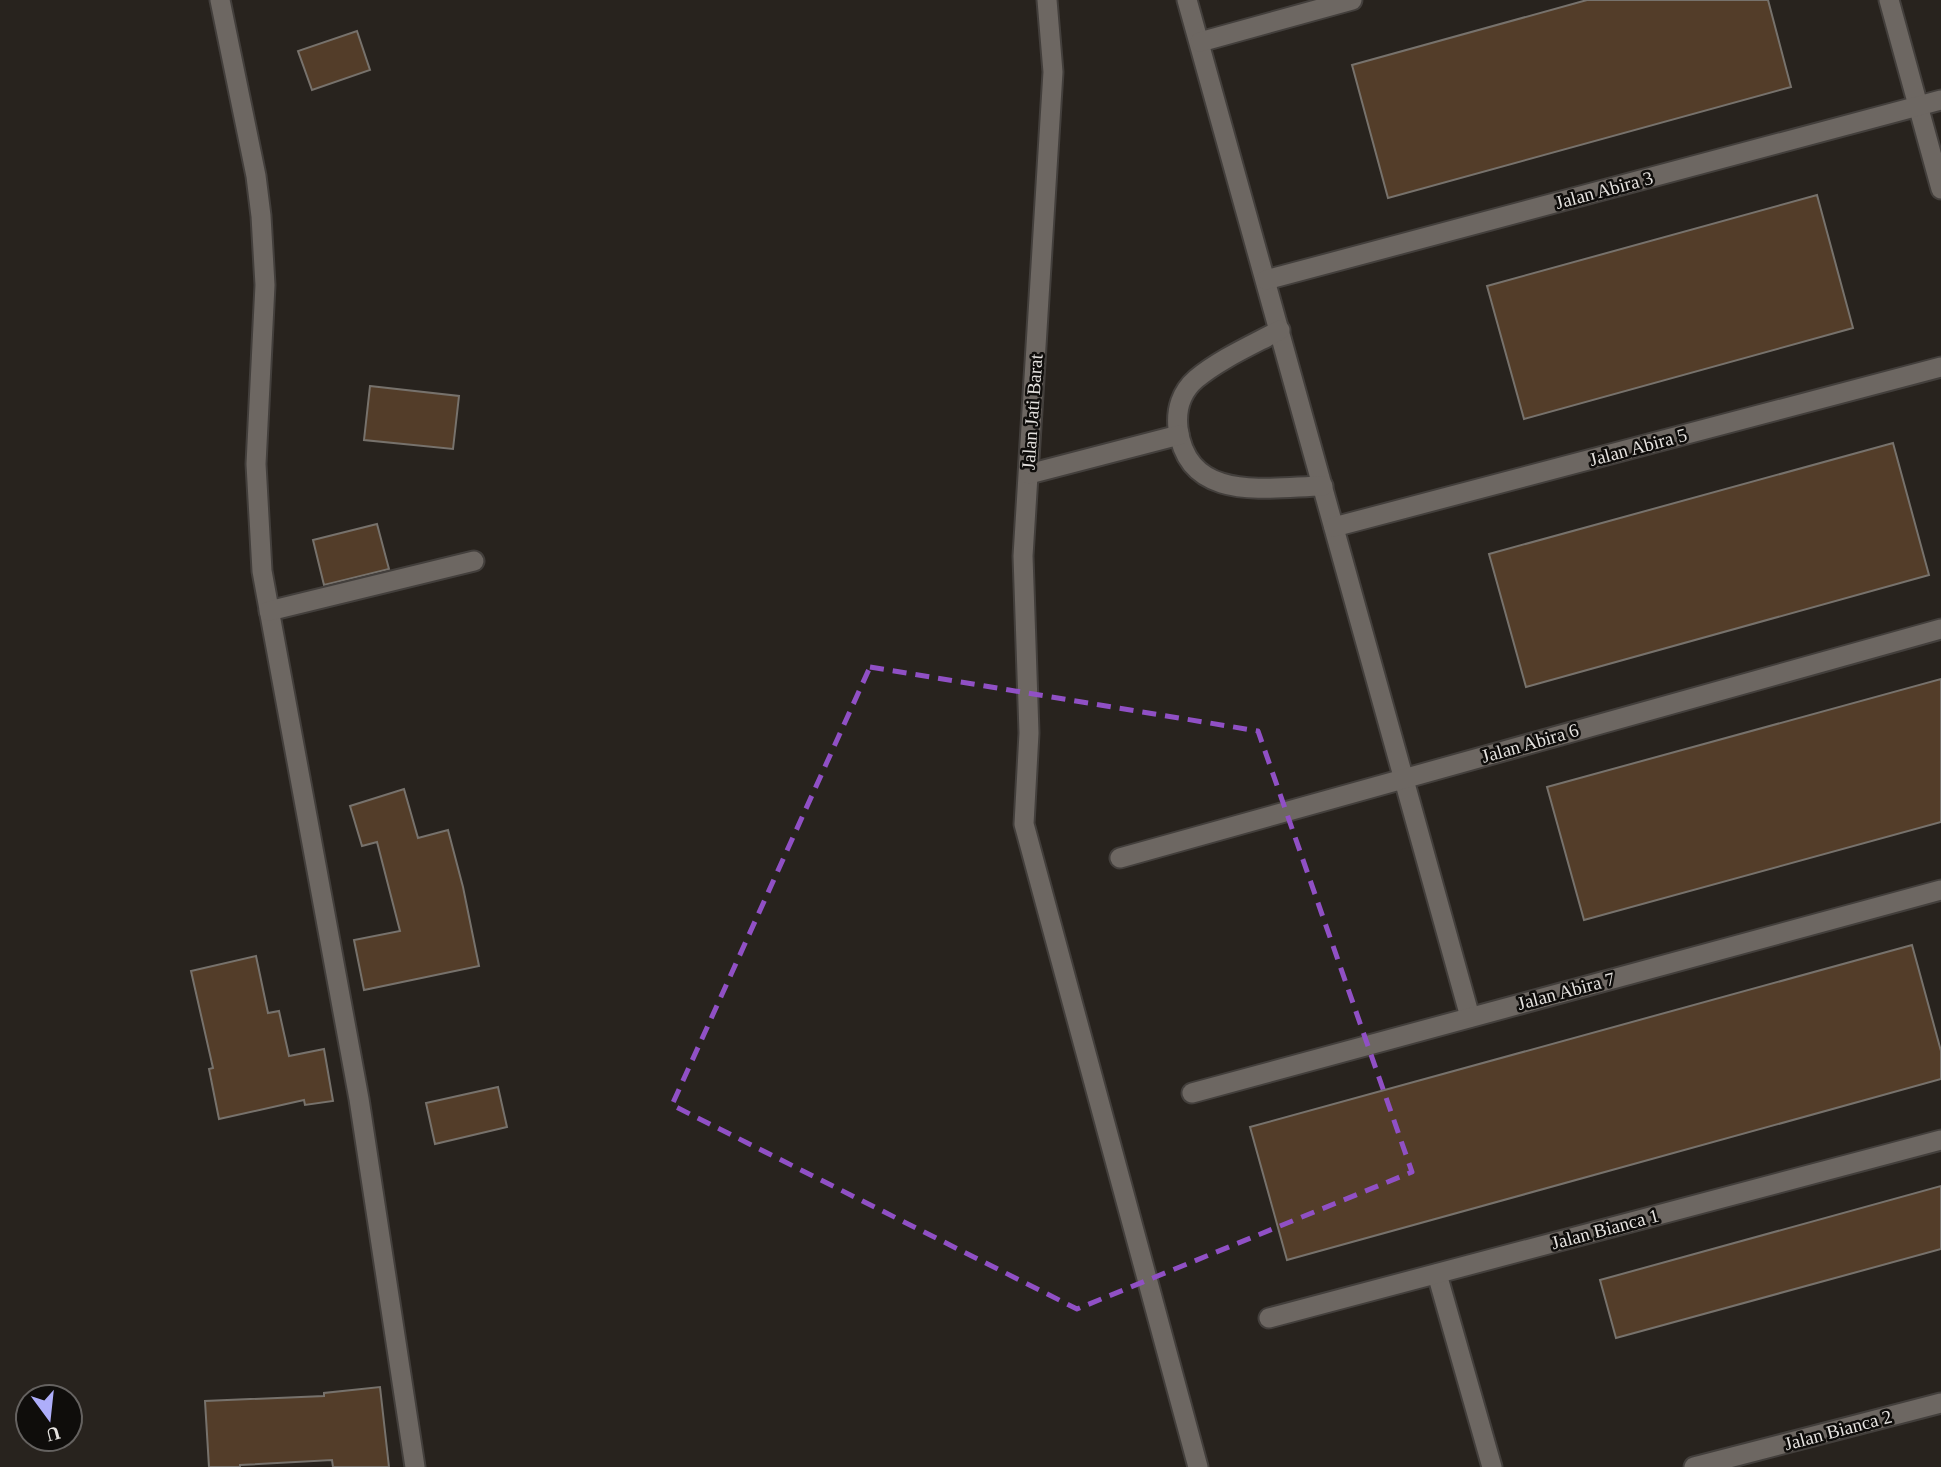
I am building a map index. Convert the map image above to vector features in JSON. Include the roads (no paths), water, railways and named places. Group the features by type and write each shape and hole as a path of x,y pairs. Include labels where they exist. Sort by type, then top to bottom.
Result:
{"street":[{"path":"220,0 256,176 261,216 265,285 256,464 262,571 359,1099 415,1467"},
{"name":"Jalan Jati Barat","path":"1047,0 1053,72 1023,556 1028,733 1024,824 1198,1467"},
{"path":"1187,0 1470,1017"},
{"path":"1200,42 1352,0"},
{"path":"1889,0 1941,189"},
{"name":"Jalan Abira 3","path":"1266,280 1941,100"},
{"path":"1280,330 1195,380 1184,394 1176,413 1179,435 1187,461 1203,477 1227,486 1323,486"},
{"name":"Jalan Abira 5","path":"1334,527 1941,367"},
{"path":"1028,474 1179,435"},
{"path":"269,611 474,561"},
{"name":"Jalan Abira 6","path":"1120,858 1941,629"},
{"name":"Jalan Abira 7","path":"1192,1093 1941,890"},
{"name":"Jalan Bianca 1","path":"1269,1318 1941,1140"},
{"path":"1437,1274 1492,1467"},
{"name":"Jalan Bianca 2","path":"1694,1467 1941,1403"}]}
